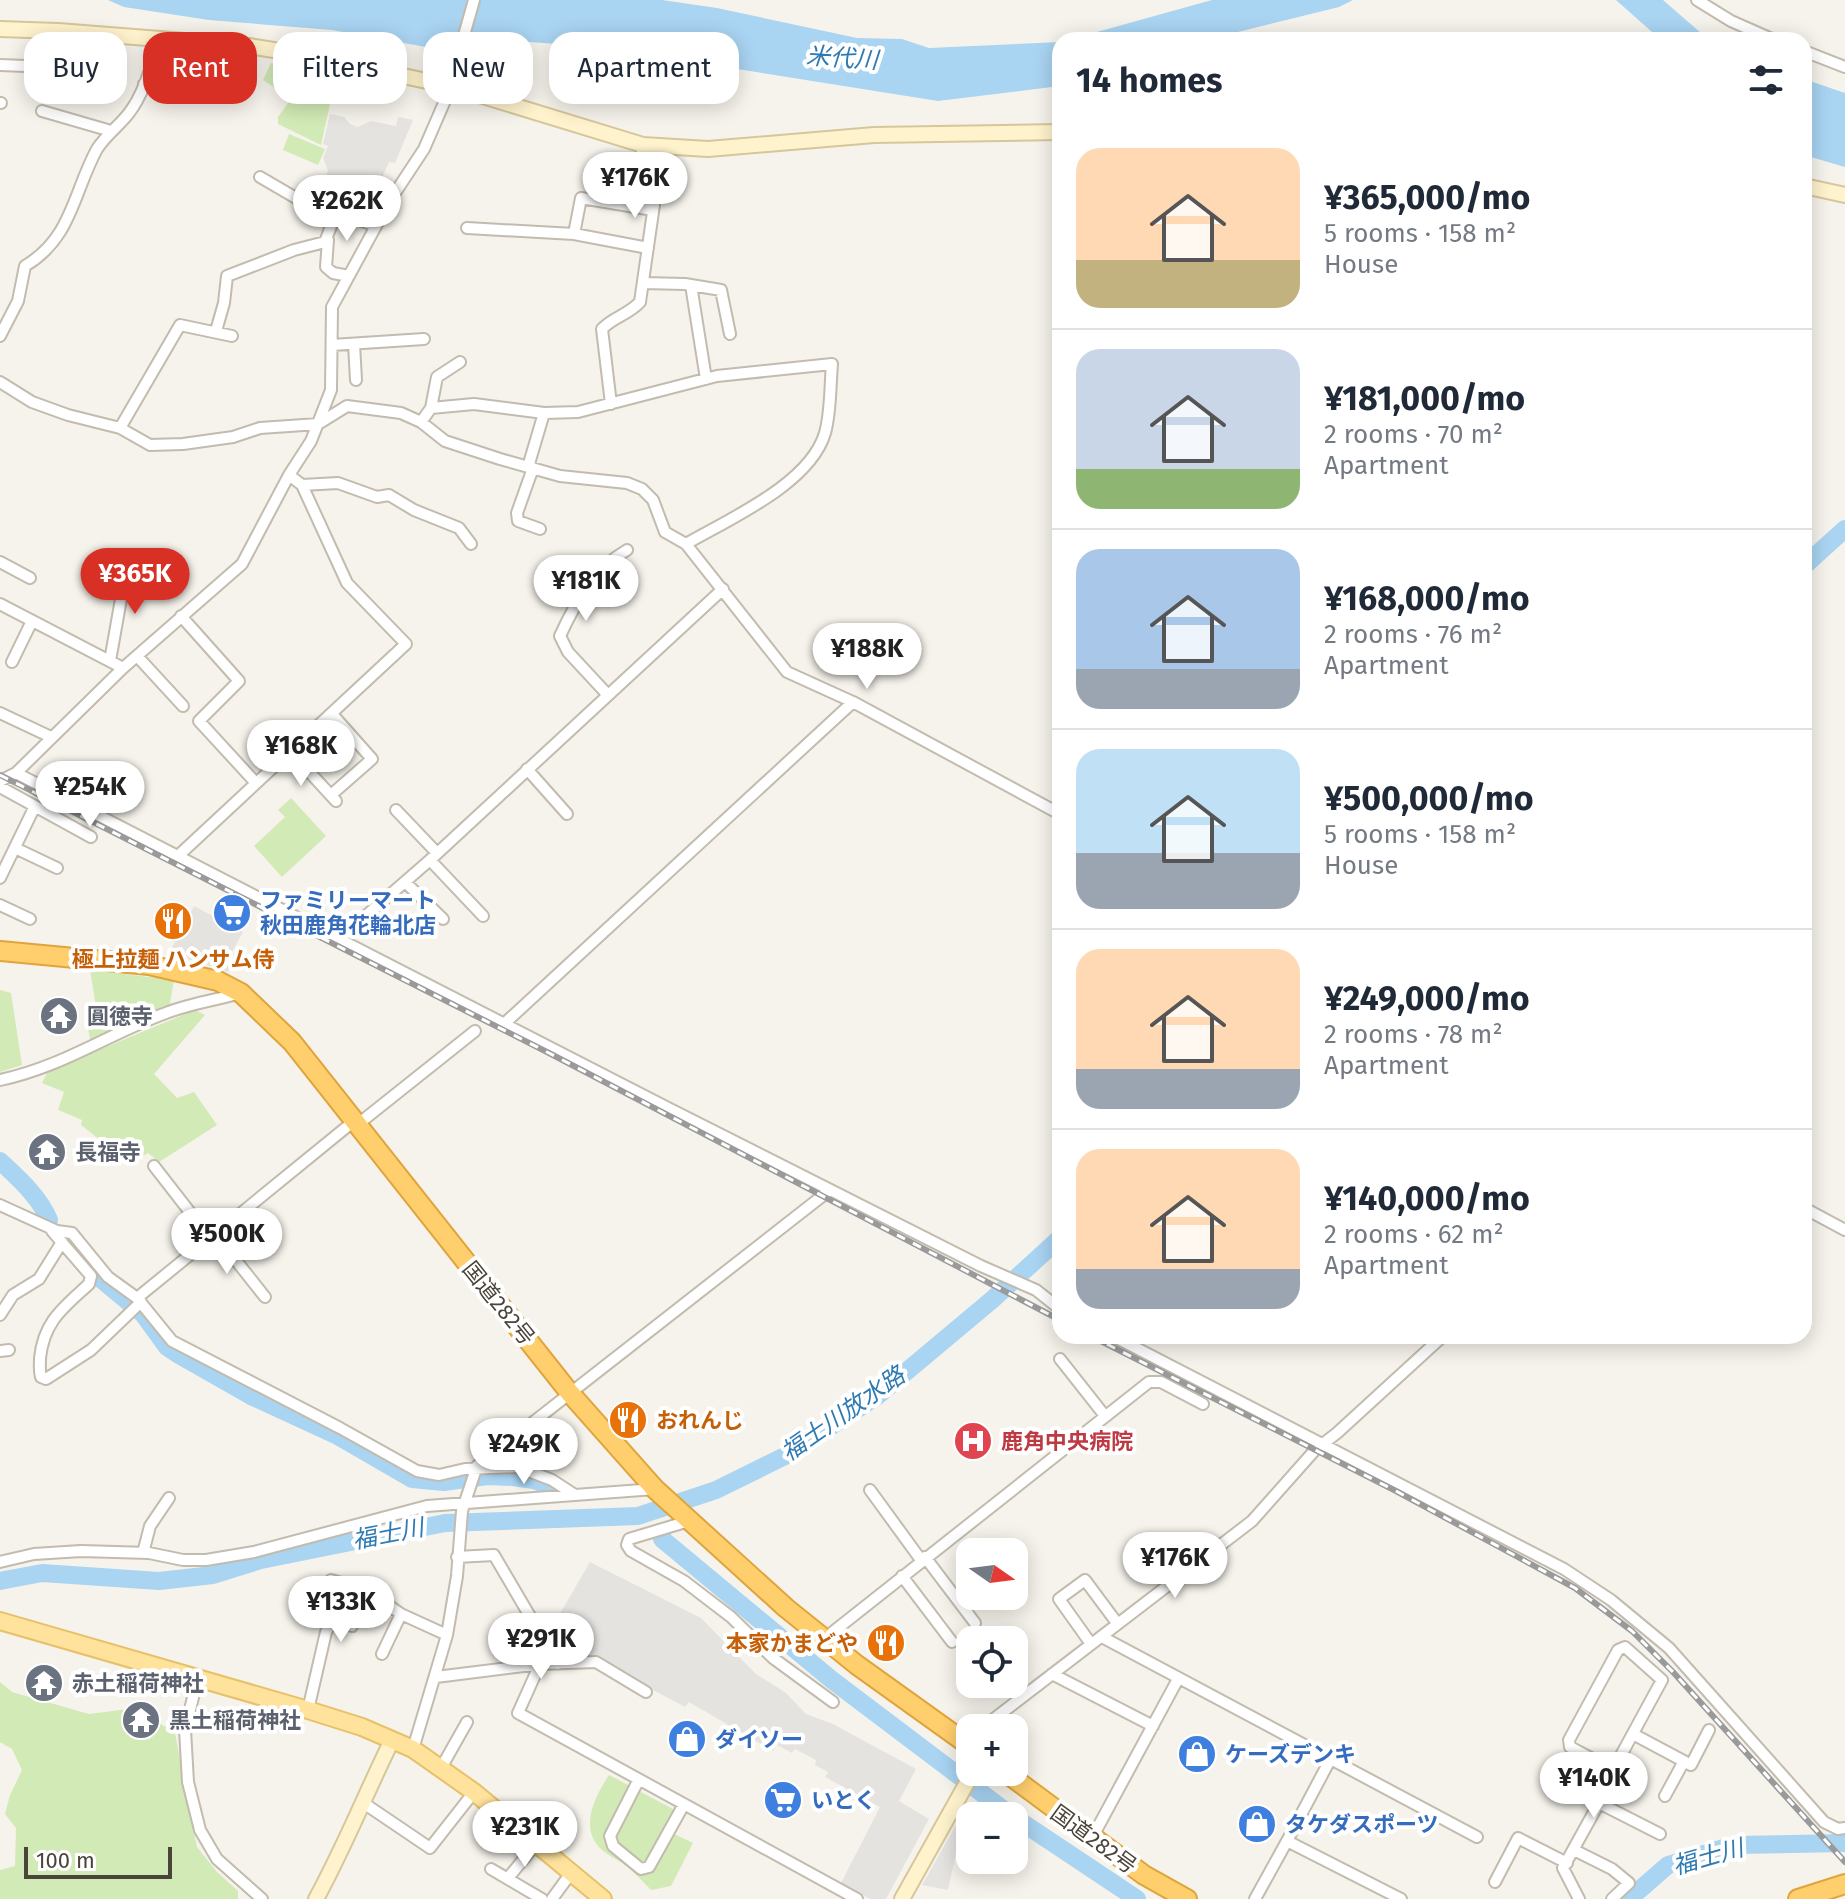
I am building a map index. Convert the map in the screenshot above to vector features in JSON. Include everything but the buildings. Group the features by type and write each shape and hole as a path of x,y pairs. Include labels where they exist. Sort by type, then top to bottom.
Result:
{"highway":[{"name":"国道282号","path":"0,951 149,965 218,981 241,993 292,1042 569,1392 655,1489 775,1599 824,1639 956,1733"},
{"name":"国道282号","path":"1023,1786 1160,1886 1187,1899"},
{"path":"1798,1899 1845,1884"}],"main road":[{"path":"0,1621 308,1710 362,1727 413,1749 474,1792 603,1899"}],"street":[{"path":"465,32 474,0"},
{"path":"1697,0 1756,32"},
{"path":"0,29 143,38"},
{"path":"257,47 423,75"},
{"path":"1812,54 1845,67"},
{"path":"0,65 24,66"},
{"path":"0,336 18,301 25,266 59,237 79,196 88,167 104,138 130,112 143,86"},
{"path":"91,837 0,784 16,773 123,668 242,564 289,475 311,441 331,390 332,307 376,226 424,149 442,104"},
{"path":"523,104 643,145 708,149 874,135 1052,132"},
{"path":"42,111 111,131"},
{"path":"611,404 602,329 629,313 640,302 653,210 640,171 643,145"},
{"path":"260,177 296,198 376,226"},
{"path":"1812,188 1845,195"},
{"path":"574,234 581,198 653,210"},
{"path":"336,213 328,240 326,267 333,273 349,276"},
{"path":"467,228 574,234 648,248"},
{"path":"216,331 227,276 328,240"},
{"path":"643,283 691,285 723,291 730,334"},
{"path":"691,285 706,379"},
{"path":"120,428 180,325 232,336"},
{"path":"332,345 424,339"},
{"path":"354,344 356,380"},
{"path":"421,422 431,408 437,377 460,362"},
{"path":"431,408 474,404 544,413 578,412 706,379 832,364 825,432 808,463 771,495 686,544"},
{"path":"0,382 32,402 120,428 150,445 233,437 260,428 318,424 347,406 401,413 421,422 445,441 531,468 560,476 627,483 642,489 653,500 665,532 686,544 787,672 853,702 1052,810"},
{"path":"540,529 518,521 517,513 544,413"},
{"path":"179,855 406,644 347,583 302,485 289,475"},
{"path":"302,485 338,483 377,497 389,495 414,510 459,528 471,544"},
{"path":"607,694 568,652 560,636 598,572 610,559 627,550"},
{"path":"0,562 30,578"},
{"path":"110,661 127,565"},
{"path":"338,940 723,589"},
{"path":"0,604 123,668"},
{"path":"181,616 239,681 199,721 256,783"},
{"path":"12,662 32,621"},
{"path":"137,656 183,706"},
{"path":"505,1023 853,702"},
{"path":"0,713 51,737"},
{"path":"291,752 334,798 372,759 332,714"},
{"path":"527,769 567,814"},
{"path":"16,773 830,1190 1036,1290 1052,1303"},
{"path":"1,876 35,806"},
{"path":"396,810 483,916"},
{"path":"15,848 57,868"},
{"path":"405,882 443,919"},
{"path":"0,905 30,919"},
{"path":"0,1080 22,1076 75,1057 166,1013 241,993"},
{"path":"48,1227 91,1276 89,1284 49,1322 41,1345 39,1371 41,1377 46,1379 83,1356 132,1312 139,1300 212,1236 475,1031"},
{"path":"154,1166 265,1297"},
{"path":"413,1749 447,1635 457,1576 463,1507 472,1477 569,1392 830,1190"},
{"path":"0,1205 48,1227 72,1233 108,1277 139,1300 172,1341 417,1471 439,1475 465,1469 472,1477"},
{"path":"1812,1212 1845,1230"},
{"path":"0,1315 13,1295 39,1279 62,1242"},
{"path":"1129,1344 1564,1569 1611,1600 1669,1648 1824,1822 1838,1829 1845,1828"},
{"path":"1000,1714 1252,1521 1323,1443 1434,1344"},
{"path":"1060,1359 1105,1416"},
{"path":"824,1639 1149,1382 1161,1382 1203,1404"},
{"path":"472,1477 497,1467 535,1471 575,1495"},
{"path":"0,1562 34,1554 81,1551 143,1553 183,1560 206,1560 254,1552 427,1506 463,1507 655,1489"},
{"path":"870,1490 975,1623"},
{"path":"143,1553 150,1526 169,1498"},
{"path":"688,1520 629,1539 627,1545 631,1551 684,1581 719,1608 773,1658 833,1702"},
{"path":"457,1552 494,1555 558,1664"},
{"path":"902,1576 952,1642"},
{"path":"316,1620 331,1580 368,1591 401,1614 447,1635"},
{"path":"1091,1644 1059,1599 1085,1580 1117,1623"},
{"path":"308,1710 326,1632 332,1621 352,1626 368,1591"},
{"path":"382,1654 401,1614"},
{"path":"1102,1637 1477,1837"},
{"path":"1579,1899 1563,1868 1662,1680 1625,1647 1618,1650 1569,1740 1570,1747 1613,1770"},
{"path":"436,1677 540,1664 596,1662 646,1692"},
{"path":"540,1664 518,1713 857,1899"},
{"path":"1052,1674 1153,1726"},
{"path":"198,1677 185,1730 188,1782 200,1830 217,1859 262,1899"},
{"path":"1092,1838 1178,1679"},
{"path":"441,1768 467,1722"},
{"path":"1633,1734 1691,1765 1709,1730"},
{"path":"316,1899 341,1854 392,1740"},
{"path":"1255,1899 1330,1760"},
{"path":"1665,1796 1684,1761"},
{"path":"638,1781 610,1836 613,1846 641,1869 649,1867 683,1806"},
{"path":"902,1899 965,1786"},
{"path":"362,1802 430,1848 474,1792"},
{"path":"1599,1803 1660,1834"},
{"path":"1495,1882 1518,1838 1567,1863"},
{"path":"1287,1841 1401,1899"},
{"path":"508,1878 536,1844"},
{"path":"1574,1850 1612,1869 1629,1883 1612,1899"},
{"path":"491,1869 542,1899"},
{"path":"552,1899 571,1873"}],"green space":[{"path":"271,63 273,63 273,87 263,80"},
{"path":"287,104 330,104 321,145 278,124 278,117"},
{"path":"289,134 325,149 318,165 283,150"},
{"path":"291,798 326,836 282,877 254,846 285,817 278,810"},
{"path":"90,970 174,980 169,1009 91,1045 87,1022 98,1019"},
{"path":"0,990 11,993 22,1065 0,1072"},
{"path":"195,1010 205,1015 154,1074 177,1098 194,1092 217,1125 159,1162 148,1153 131,1164 81,1125 82,1120 58,1110 64,1092 42,1083 48,1071"},
{"path":"0,1682 12,1692 89,1714 128,1709 142,1712 175,1733 197,1847 217,1872 238,1891 238,1899 0,1899 0,1870 15,1866 16,1828 5,1814 22,1770 12,1749 0,1742"},
{"path":"609,1775 675,1810 668,1831 693,1843 671,1886 651,1890 595,1842 591,1832 591,1812"}],"shaded area":[{"path":"330,114 344,117 358,127 371,121 396,126 398,117 413,120 395,163 389,162 365,217 318,197 328,171 323,158 328,146 323,144"},
{"path":"194,906 243,932 232,952 237,956 228,972 169,953"},
{"path":"590,1562 701,1618 756,1674 786,1693 806,1714 833,1724 916,1769 899,1801 929,1819 886,1899 870,1899 841,1883 880,1807 825,1777 828,1772 815,1765 816,1760 795,1749 792,1753 777,1745 773,1751 689,1702 685,1707 593,1658 569,1652 551,1629"},
{"path":"956,1825 956,1853 948,1890 922,1885"}],"water":[{"name":"米代川","path":"108,0 662,0 717,8 857,38 902,39 929,48 1052,42 1052,87 938,101 739,69 739,32 549,32 549,43 533,42 533,32 423,32 423,46 407,44 407,32 343,32 209,20 124,7"},
{"path":"1212,0 1353,0 1339,7 1238,32 1097,32"},
{"path":"1616,0 1663,0 1700,32 1652,32"},
{"path":"1812,82 1845,93 1845,167 1812,157"}],"waterway":[{"name":"福士川放水路","path":"1812,559 1845,529"},
{"name":"福士川","path":"0,1161 34,1196 49,1220"},
{"name":"福士川","path":"0,1581 42,1573 159,1581 213,1575 261,1560 445,1523 638,1516 716,1490 785,1456 876,1397 1052,1245"},
{"name":"福士川","path":"76,1252 101,1279 143,1314 167,1347 251,1396 336,1435 412,1479 444,1482 487,1476 513,1477 534,1480 556,1489"},
{"name":"福士川","path":"662,1539 832,1680 993,1802"},
{"name":"福士川","path":"1028,1826 1137,1899"},
{"name":"福士川","path":"1629,1899 1668,1865 1733,1845 1845,1843"}],"railway":[{"path":"0,775 549,1053 1052,1316"},
{"path":"1107,1344 1396,1491 1575,1588 1632,1631 1673,1672 1845,1862"}],"place":[{"name":"ファミリーマート 秋田鹿角花輪北店","path":"232,913"},
{"name":"極上拉麺 ハンサム侍","path":"173,921"},
{"name":"圓徳寺","path":"59,1016"},
{"name":"長福寺","path":"47,1152"},
{"name":"おれんじ","path":"628,1420"},
{"name":"鹿角中央病院","path":"973,1441"},
{"name":"本家かまどや","path":"886,1643"},
{"name":"赤土稲荷神社","path":"44,1683"},
{"name":"黒土稲荷神社","path":"141,1720"},
{"name":"ダイソー","path":"687,1739"},
{"name":"ケーズデンキ","path":"1197,1754"},
{"name":"いとく","path":"783,1800"},
{"name":"タケダスポーツ","path":"1257,1824"}]}
